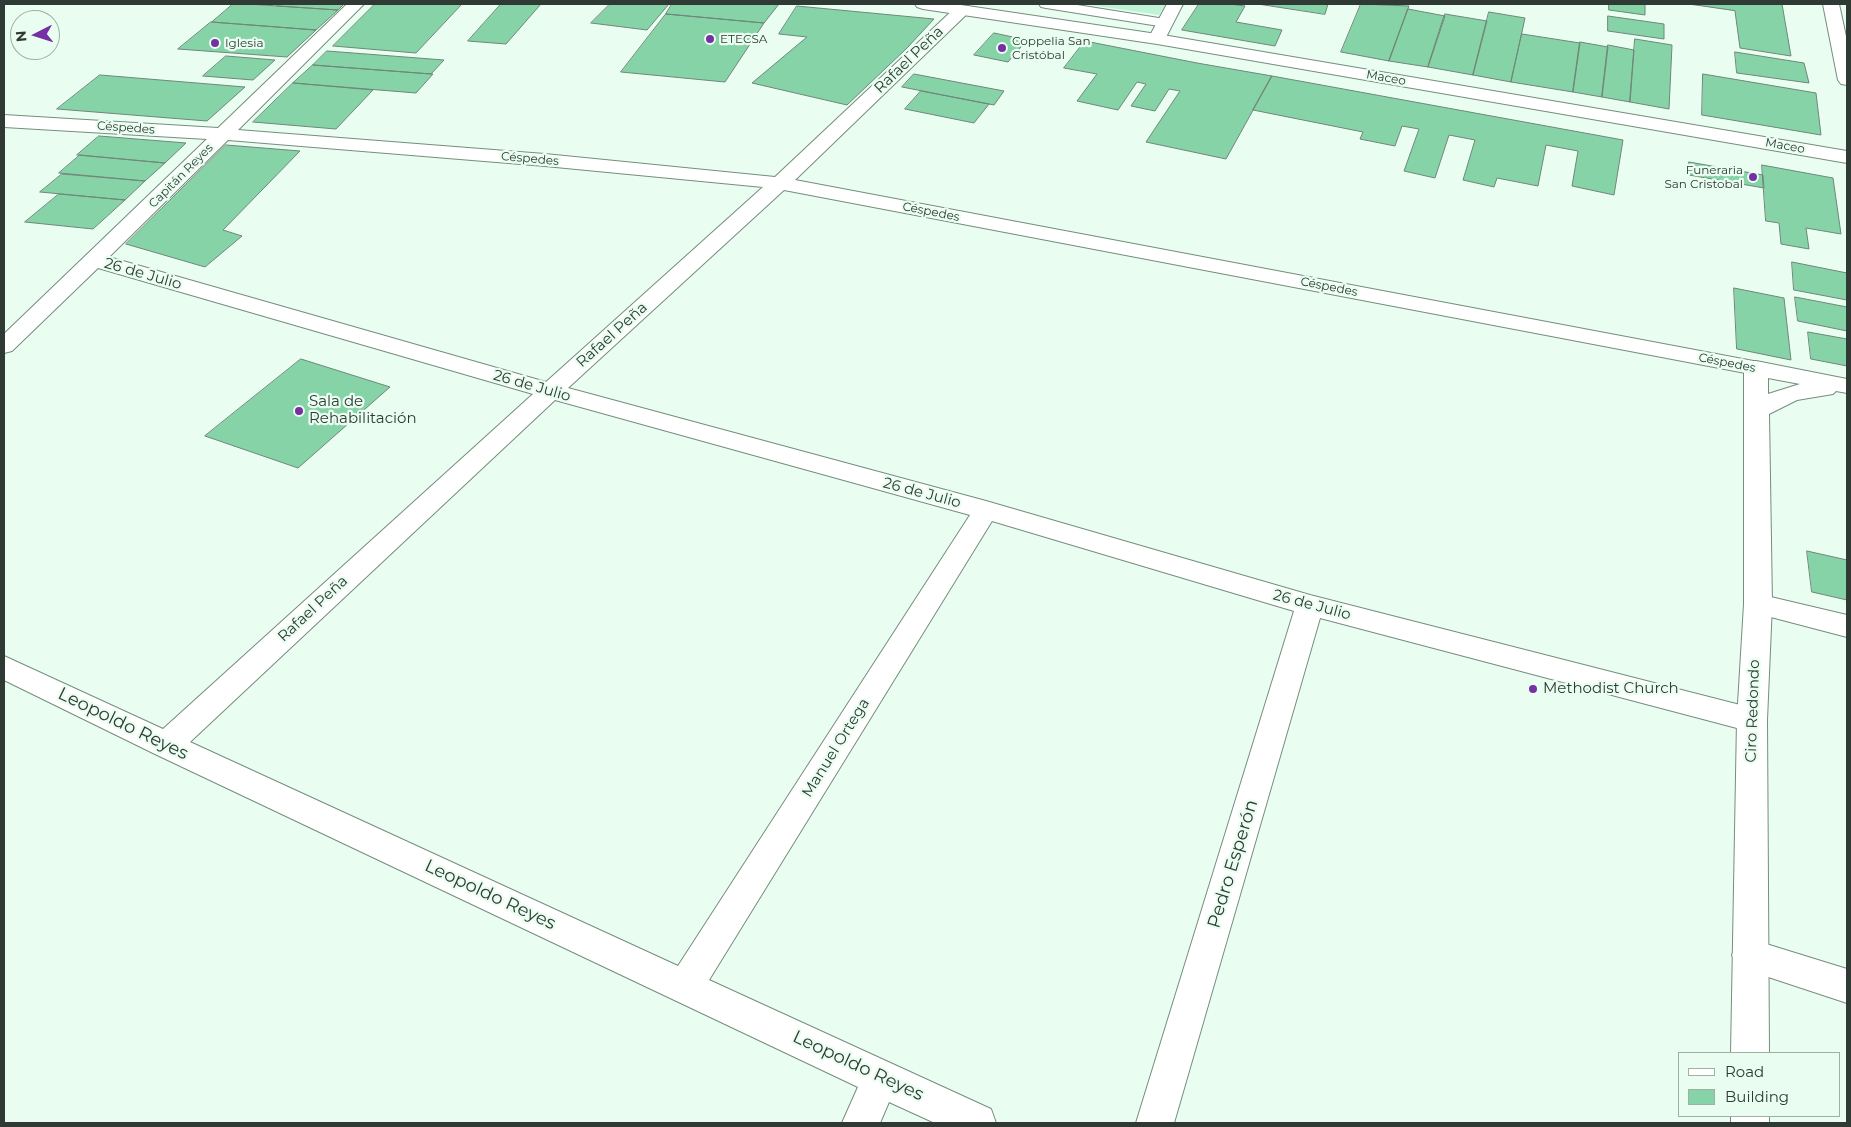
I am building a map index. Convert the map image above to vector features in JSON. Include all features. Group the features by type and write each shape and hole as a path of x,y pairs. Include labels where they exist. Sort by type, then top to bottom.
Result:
{"street":[{"name":"Capitán Reyes","path":"4,346 356,4"},
{"name":"Maceo","path":"923,4 965,6 1847,156"},
{"path":"1157,39 1176,4"},
{"path":"1831,4 1845,59 1847,80"},
{"name":"Rafael Peña","path":"166,745 550,391 780,183 965,6"},
{"name":"Céspedes","path":"4,121 222,134 536,160 780,183 1756,368 1847,387"},
{"name":"26 de Julio","path":"94,260 550,391 986,510 1310,605 1752,720"},
{"name":"Ciro Redondo","path":"1750,1052 1752,720 1758,604 1756,368"},
{"path":"1756,411 1781,396 1803,390 1847,387"},
{"name":"Manuel Ortega","path":"685,986 986,510"},
{"path":"1758,604 1847,626"},
{"name":"Pedro Esperón","path":"1156,1123 1310,605"},
{"name":"Leopoldo Reyes","path":"4,667 166,745 977,1123"},
{"path":"1750,955 1847,986"},
{"path":"860,1123 881,1077"}],"lane":[{"path":"1046,4 1165,23"}],"green space":[{"path":"1083,4 1166,4 1159,15"}],"building":[{"path":"233,4 338,10 316,30 212,22"},
{"path":"280,4 344,4 338,10 277,6"},
{"path":"375,4 462,4 416,53 333,46"},
{"path":"501,4 541,4 506,44 468,41"},
{"path":"610,4 669,4 647,30 591,23"},
{"path":"672,4 779,4 764,23 666,14"},
{"path":"1199,4 1245,6 1236,22 1282,30 1275,46 1182,30"},
{"path":"1258,4 1328,4 1325,14"},
{"path":"1361,4 1409,6 1389,61 1341,52"},
{"path":"1609,4 1645,4 1645,15 1609,10"},
{"path":"1689,4 1782,4 1791,56 1740,48 1735,11"},
{"path":"797,6 934,19 907,48 847,105 752,83 807,37 779,34"},
{"path":"1408,9 1445,16 1428,67 1389,61"},
{"path":"1489,12 1525,18 1511,82 1473,75"},
{"path":"666,14 764,23 725,82 621,72"},
{"path":"1445,14 1487,21 1473,75 1428,67"},
{"path":"1608,16 1664,24 1664,39 1608,31"},
{"path":"211,22 316,30 287,57 178,49"},
{"path":"994,33 1027,40 1008,62 974,55"},
{"path":"1522,34 1580,43 1573,92 1511,82"},
{"path":"1635,39 1672,45 1669,109 1630,102"},
{"path":"1085,41 1272,76 1226,159 1146,142 1180,91 1169,89 1155,111 1131,106 1146,84 1137,82 1118,110 1077,101 1097,74 1064,68"},
{"path":"1580,42 1608,47 1602,97 1573,92"},
{"path":"1608,45 1634,50 1630,102 1602,97"},
{"path":"327,51 444,60 431,74 313,65"},
{"path":"1735,52 1804,63 1809,83 1737,73"},
{"path":"226,56 275,60 253,80 203,76"},
{"path":"313,65 433,74 416,93 293,83"},
{"path":"914,74 1004,91 994,105 902,87"},
{"path":"1703,74 1816,93 1821,135 1702,115"},
{"path":"100,75 245,87 207,121 57,109"},
{"path":"1272,76 1623,140 1614,195 1572,186 1578,151 1546,145 1538,186 1497,178 1494,187 1463,180 1475,140 1449,135 1435,178 1404,171 1419,129 1402,126 1395,146 1360,139 1363,132 1253,110"},
{"path":"293,83 373,90 336,129 253,122"},
{"path":"921,91 989,104 974,123 905,109"},
{"path":"99,136 186,143 165,163 77,155"},
{"path":"226,145 300,151 223,230 242,236 205,267 126,244"},
{"path":"80,155 165,163 145,181 59,173"},
{"path":"1689,162 1763,175 1764,188 1689,175"},
{"path":"1762,165 1833,178 1841,234 1806,228 1809,249 1781,244 1779,223 1766,221"},
{"path":"62,174 145,181 125,200 40,192"},
{"path":"59,194 125,200 93,229 25,222"},
{"path":"1792,262 1847,273 1847,300 1794,290"},
{"path":"1734,288 1784,298 1791,360 1737,349"},
{"path":"1795,297 1847,307 1847,331 1798,321"},
{"path":"1808,332 1847,339 1847,366 1811,359"},
{"name":"Sala de Rehabilitación","path":"301,359 390,387 298,468 205,436"},
{"path":"1807,551 1847,560 1847,600 1812,592"}],"place":[{"name":"ETECSA","path":"710,39"},
{"name":"Iglesia","path":"215,43"},
{"name":"Coppelia San Cristóbal","path":"1002,48"},
{"name":"Funeraria San Cristobal","path":"1753,177"},
{"name":"Sala de Rehabilitación","path":"299,411"},
{"name":"Methodist Church","path":"1533,689"}]}
